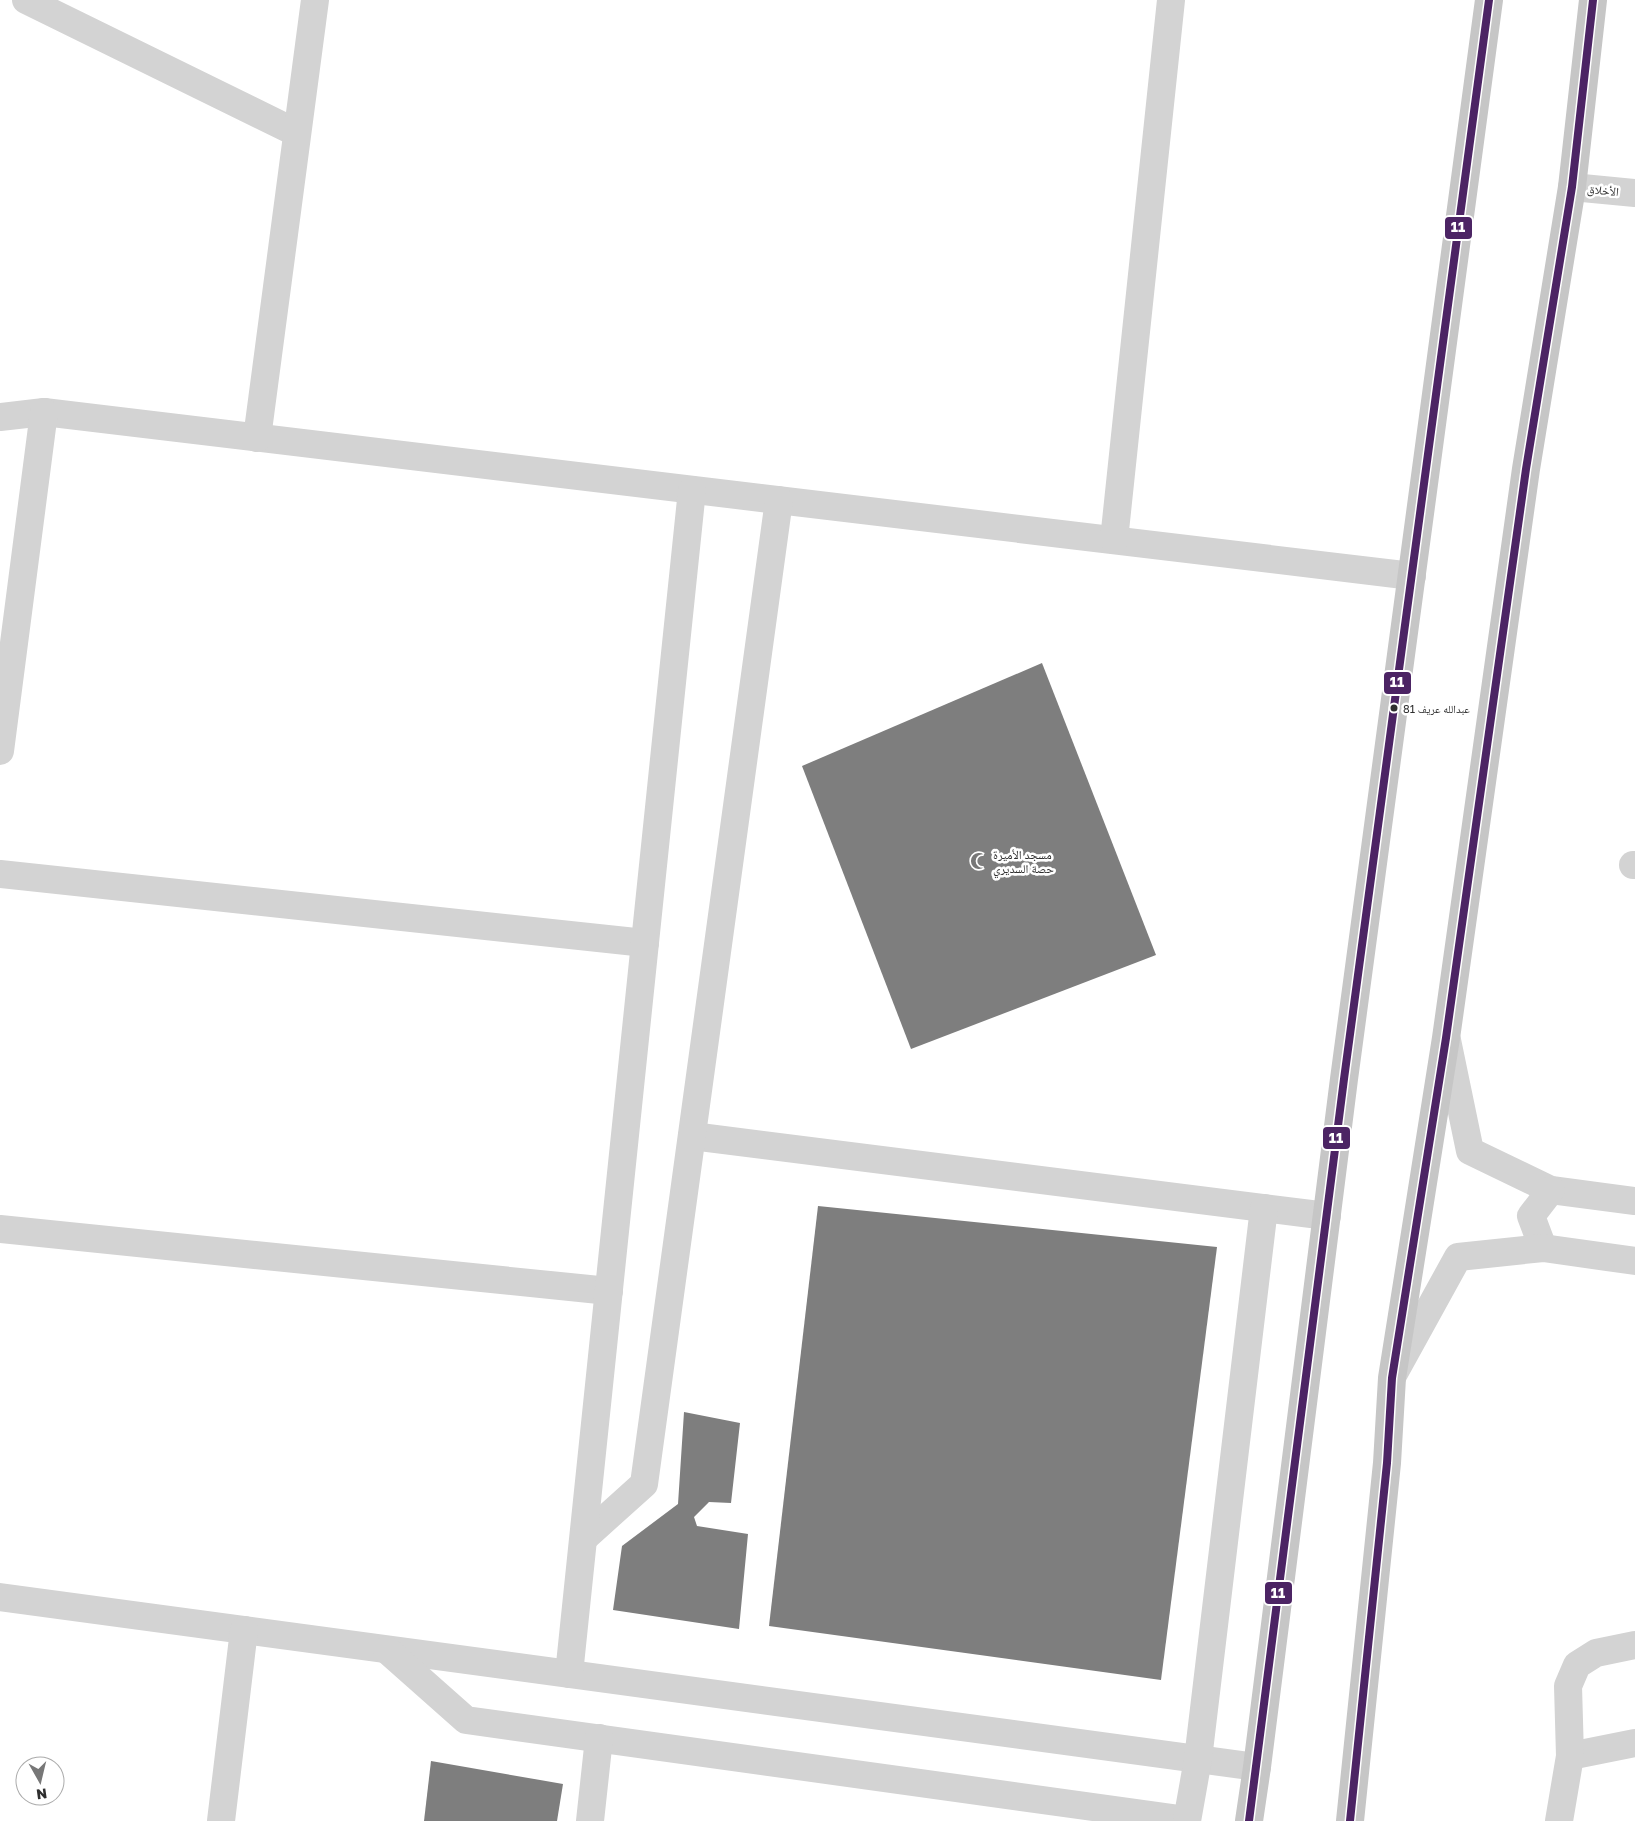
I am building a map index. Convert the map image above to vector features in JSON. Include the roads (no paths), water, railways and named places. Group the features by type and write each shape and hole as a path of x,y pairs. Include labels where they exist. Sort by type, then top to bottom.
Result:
{"main road":[{"path":"1249,1821 1327,1216 1489,0"},
{"path":"1350,1821 1387,1463 1392,1378 1446,1038 1526,469 1572,186 1593,0"}],"street":[{"path":"26,0 297,133"},
{"path":"258,438 314,0"},
{"path":"1114,540 1172,0"},
{"name":"الأخلاق","path":"1572,186 1635,193"},
{"path":"0,417 44,412 1412,576"},
{"path":"0,751 44,412"},
{"path":"569,1674 692,490"},
{"path":"584,1538 644,1484 779,500"},
{"path":"0,874 645,943"},
{"path":"1446,1038 1470,1151 1551,1190 1635,1201"},
{"path":"692,1136 1327,1216"},
{"path":"1543,1248 1531,1216 1551,1190"},
{"path":"387,1650 466,1720 1187,1820 1198,1759 1264,1208"},
{"path":"0,1229 609,1291"},
{"path":"1392,1378 1458,1257 1543,1248 1635,1261"},
{"path":"0,1597 1257,1767"},
{"path":"221,1821 244,1630"},
{"path":"1558,1821 1570,1756 1568,1686 1577,1665 1596,1653 1635,1645"},
{"path":"590,1821 599,1738"},
{"path":"1570,1756 1635,1743"}],"place":[{"name":"عبدالله عريف 81","path":"1394,708"},
{"name":"مسجد الأميرة حصة السديري","path":"979,861"}]}
